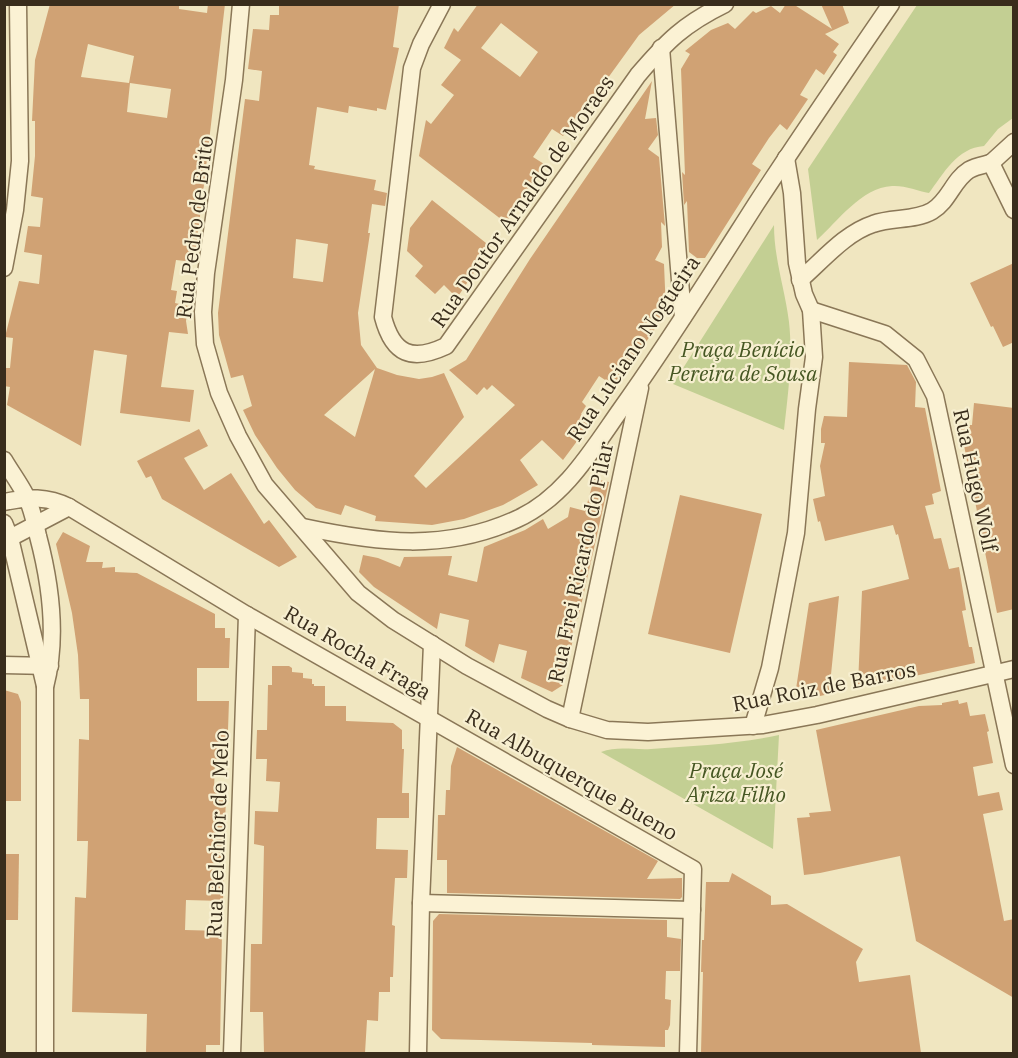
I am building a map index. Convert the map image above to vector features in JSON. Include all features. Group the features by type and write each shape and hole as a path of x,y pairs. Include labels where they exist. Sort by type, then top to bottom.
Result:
{"street":[{"path":"4,268 15,210 20,161 11,149 18,4"},
{"name":"Rua Pedro de Brito","path":"241,4 234,80 206,273 203,312 205,344 219,393 238,436 266,485 358,593 393,620 467,666 546,709 570,719"},
{"name":"Rua Doutor Arnaldo de Moraes","path":"442,4 420,44 412,68 383,317 387,334 399,348 413,356 430,354 446,346 638,75 661,48 697,18 725,4"},
{"name":"Rua Luciano Nogueira","path":"303,527 346,536 393,542 442,541 484,532 519,519 552,497 581,465 642,380 786,158 891,4"},
{"path":"661,48 683,317"},
{"path":"800,280 862,228 882,221 929,213 939,206 970,169 992,163 1014,142"},
{"path":"753,726 770,668 796,533 814,357 812,310 800,280 792,193 786,158"},
{"path":"992,163 1014,210"},
{"name":"Rua Hugo Wolf","path":"812,310 885,334 916,359 935,396 1014,765"},
{"name":"Rua Frei Ricardo do Pilar","path":"570,719 642,380"},
{"path":"4,460 26,497 35,525 46,564 52,611 45,666 45,1053"},
{"path":"4,502 26,497 57,501 69,507"},
{"path":"45,666 7,531 35,525 69,507"},
{"name":"Rua Rocha Fraga","path":"69,507 247,615 430,719 421,903 418,1053"},
{"name":"Rua Belchior de Melo","path":"232,1053 247,615"},
{"path":"430,719 432,644"},
{"path":"4,665 45,666"},
{"name":"Rua Roiz de Barros","path":"570,719 607,730 648,732 753,726 817,715 1014,669"},
{"name":"Rua Albuquerque Bueno","path":"430,719 693,869 692,910"},
{"path":"421,903 692,910 688,1053"}],"green space":[{"path":"917,5 1013,5 1013,118 998,129 984,146 966,151 959,156 929,193 901,186 881,188 860,199 817,240 808,169"},
{"name":"Praça Benício Pereira de Sousa","path":"774,225 790,336 790,376 784,430 673,384"},
{"name":"Praça José Ariza Filho","path":"779,735 773,849 601,752 748,741"}],"building":[{"path":"50,4 179,4 179,9 207,13 208,4 225,4 194,262 176,260 171,290 177,291 175,303 188,306 186,321 188,334 169,332 161,387 194,390 190,422 120,413 127,355 94,350 81,446 7,405 10,387 4,386 4,368 10,368 13,338 5,337 19,281 39,284 42,255 24,252 28,226 40,227 43,198 31,196 35,156 35,121 32,121 35,60","holes":["88,44 134,56 129,83 81,77","130,83 171,89 167,118 127,112"]},
{"path":"279,4 399,4 393,47 399,48 386,110 377,108 377,111 349,106 348,113 317,107 309,165 315,166 314,169 376,180 374,190 387,193 385,206 372,204 358,313 361,345 377,368 397,375 419,379 444,373 464,417 414,476 426,488 515,405 492,385 487,390 484,387 477,395 449,370 466,360 530,259 652,81 645,119 656,118 658,135 648,149 659,157 665,226 661,222 662,247 655,260 664,264 666,312 616,387 599,376 582,402 586,406 581,414 592,421 563,460 542,440 520,460 538,485 503,505 464,519 432,525 375,521 376,516 345,505 341,515 316,508 295,490 277,468 255,435 243,410 252,406 243,375 231,378 219,335 218,313 245,99 259,101 262,71 248,69 253,29 269,30 270,15 279,15","holes":["296,239 328,244 323,282 293,278","375,369 355,437 324,415"]},
{"path":"478,4 676,4 639,35 605,82 603,81 593,96 591,95 563,136 552,129 533,157 544,164 506,223 419,156 426,120 431,124 454,95 441,85 461,60 444,48 454,28 458,32","holes":["501,23 538,52 520,77 481,48"]},
{"path":"786,4 793,4 832,29 821,4 842,4 849,23 825,34 839,44 833,52 837,55 824,75 816,69 800,95 808,99 787,130 780,124 769,138 752,164 761,170 705,258 697,258 689,252 687,201 684,205 682,172 685,175 681,69 690,54 685,51 711,30 728,23 735,29 753,11 756,13 771,6 780,13"},
{"path":"432,200 491,247 457,298 444,285 435,294 415,276 423,266 407,251 410,228"},
{"path":"1014,263 1014,342 1003,347 970,283"},
{"path":"849,362 907,365 916,382 915,407 925,408 941,491 932,494 934,504 925,506 934,539 941,538 949,569 959,567 966,610 962,611 969,647 972,647 975,663 868,686 858,685 862,591 909,579 898,534 896,535 893,525 825,541 820,521 818,522 813,499 825,496 820,466 825,443 821,443 821,429 824,416 847,417"},
{"path":"974,403 1014,408 1014,609 997,613 960,425 972,425"},
{"path":"199,429 208,446 184,458 204,490 231,473 264,524 269,520 297,557 279,567 162,499 151,476 146,478 137,461"},
{"path":"594,479 609,482 578,619 572,617 573,639 563,685 552,692 521,678 527,651 499,644 494,663 465,646 469,620 440,613 437,629 374,587 359,572 363,555 400,567 404,557 452,556 448,575 477,582 484,547 525,530 543,519 548,529 568,517 570,507 585,511"},
{"path":"680,495 762,514 730,653 648,634"},
{"path":"63,532 90,546 86,562 103,562 102,568 115,567 115,572 137,573 215,614 215,628 225,628 225,638 230,638 229,668 197,668 197,701 229,701 227,759 215,759 214,792 226,792 223,901 186,900 185,930 222,931 220,1045 206,1045 206,1053 146,1053 147,1014 72,1012 75,897 86,898 88,841 77,841 79,739 89,740 89,699 80,699 78,655 72,613 56,544"},
{"path":"839,596 829,694 811,698 812,692 796,689 809,603"},
{"path":"272,666 289,666 292,672 303,673 303,678 312,679 314,686 325,686 325,706 346,706 346,721 393,723 402,730 402,749 404,749 402,793 409,793 409,818 377,818 376,849 408,850 407,878 395,878 392,925 395,926 393,977 390,977 390,992 379,992 378,1021 367,1020 365,1053 264,1053 263,1012 250,1012 251,944 262,944 264,846 254,844 255,811 278,812 280,782 266,781 267,759 256,759 257,730 267,730 268,685 272,685"},
{"path":"4,690 18,694 21,702 21,801 4,801"},
{"path":"958,700 959,704 967,702 970,716 985,714 989,731 987,732 993,763 973,767 978,796 999,792 1003,810 983,814 1004,921 1014,919 1014,998 916,941 900,856 804,875 797,818 810,817 809,813 831,811 816,730 919,706 942,705 942,703"},
{"path":"457,747 658,861 647,879 682,878 682,897 680,899 447,893 447,860 437,860 438,815 445,815 446,790 450,790 451,766"},
{"path":"4,854 19,854 18,920 4,920"},
{"path":"732,873 771,896 771,905 787,904 863,949 856,962 859,982 910,975 921,1053 701,1053 703,972 701,972 706,882 729,882"},
{"path":"439,914 667,920 667,937 681,939 680,971 666,971 665,999 671,1000 670,1025 668,1030 665,1030 665,1047 441,1039 432,1030 433,921"}]}
